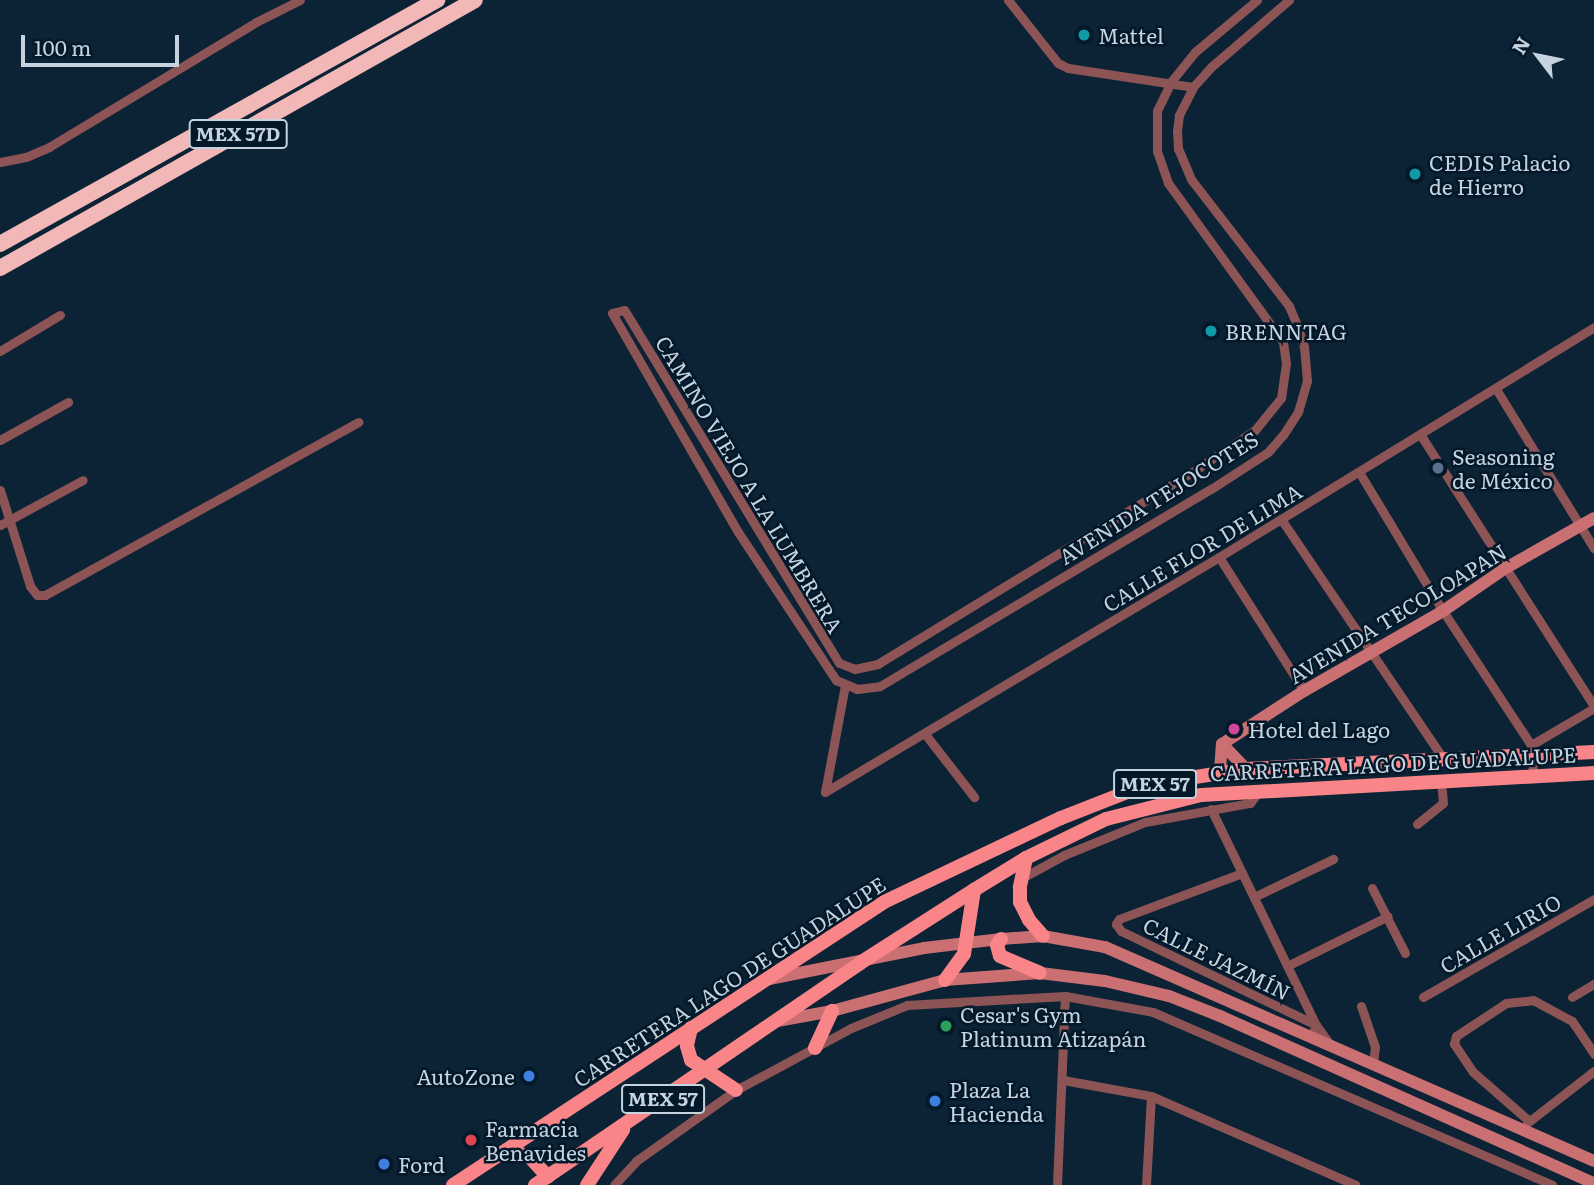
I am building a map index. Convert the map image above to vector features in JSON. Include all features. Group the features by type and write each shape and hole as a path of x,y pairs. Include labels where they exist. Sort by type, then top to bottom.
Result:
{"highway":[{"name":"MEX 57D","path":"3,241 437,0"},
{"name":"MEX 57D","path":"0,268 475,0"}],"main road":[{"name":"AVENIDA TECOLOAPAN","path":"1222,744 1304,691 1373,654 1443,611 1504,569 1594,518"},
{"path":"1222,744 1246,769"},
{"path":"1220,771 1222,744"},
{"name":"CARRETERA LAGO DE GUADALUPE","path":"506,1151 761,980 884,902 1061,818 1157,783 1220,771 1443,758 1531,749 1594,752"},
{"name":"CARRETERA LAGO DE GUADALUPE","path":"546,1182 860,963 974,890 1026,858 1128,811 1201,795 1594,773"},
{"path":"1026,858 1020,902 1029,920 1043,936"},
{"path":"945,980 957,967 967,944 974,890"},
{"path":"761,980 860,963 924,948 1001,939 1043,936 1121,951 1314,1030 1329,1043 1526,1126 1594,1161"},
{"path":"1001,939 997,945 1000,956 1040,973"},
{"path":"777,1021 832,1011 945,980 1040,973 1105,981 1169,996 1220,1016 1594,1183"},
{"path":"815,1048 832,1011"},
{"path":"691,1028 687,1053 705,1070 736,1090"},
{"path":"587,1185 625,1126"},
{"path":"506,1151 529,1156 546,1182"},
{"name":"MEX 57","path":"453,1185 506,1151"}],"street":[{"path":"257,22 283,0"},
{"path":"0,162 26,157 49,147 257,22 300,0"},
{"path":"1008,0 1058,63 1068,68 1193,87"},
{"name":"AVENIDA TEJOCOTES","path":"855,668 878,664 1197,469 1255,430 1281,398 1286,363 1283,342 1168,183 1157,151 1157,111 1171,82 1195,52 1257,0"},
{"name":"AVENIDA TEJOCOTES","path":"845,685 867,689 880,686 1211,489 1268,452 1298,412 1307,381 1306,364 1304,347 1289,306 1191,179 1180,157 1179,115 1193,87 1211,67 1289,0"},
{"name":"CAMINO VIEJO A LA LUMBRERA","path":"845,685 829,673 743,541 612,313 622,309 839,663 855,668"},
{"path":"0,351 60,315"},
{"name":"CALLE FLOR DE LIMA","path":"845,685 825,792 1219,557 1593,329"},
{"path":"1496,389 1594,548"},
{"path":"0,440 68,402"},
{"path":"0,489 5,523 30,586 37,594 45,595 358,422"},
{"path":"1420,433 1594,707 1531,749"},
{"path":"1359,472 1531,749 1533,775"},
{"path":"5,523 83,480"},
{"path":"1281,519 1443,758"},
{"path":"1219,557 1304,691"},
{"path":"925,734 974,797"},
{"path":"1417,824 1443,803 1441,781"},
{"path":"1022,878 1064,855 1145,822 1250,803 1256,795 1255,791"},
{"path":"1212,809 1290,965 1314,1030"},
{"path":"1255,897 1333,859"},
{"name":"CALLE JAZMÍN","path":"1242,873 1119,919 1116,924 1121,930 1314,1030"},
{"path":"1372,888 1384,919 1405,953"},
{"name":"CALLE LIRIO","path":"1423,997 1594,899"},
{"path":"1290,965 1384,919"},
{"path":"1572,997 1594,984"},
{"path":"1056,1185 1065,996"},
{"path":"614,1185 636,1161 736,1090 851,1028 907,1005 1065,996 1153,1012 1552,1185"},
{"path":"1594,1054 1572,1021 1533,1000 1506,1003 1456,1036 1454,1044 1473,1072 1526,1126 1594,1071"},
{"path":"1361,1006 1375,1047 1373,1063"},
{"path":"1063,1080 1151,1096 1356,1185"},
{"path":"1148,1184 1151,1096"}],"place":[{"name":"Mattel","path":"1084,35"},
{"name":"CEDIS Palacio de Hierro","path":"1415,174"},
{"name":"BRENNTAG","path":"1211,331"},
{"name":"Seasoning de México","path":"1438,468"},
{"name":"Hotel del Lago","path":"1234,729"},
{"name":"Cesar's Gym Platinum Atizapán","path":"946,1026"},
{"name":"AutoZone","path":"529,1076"},
{"name":"Plaza La Hacienda","path":"935,1101"},
{"name":"Farmacia Benavides","path":"471,1140"},
{"name":"Ford","path":"384,1164"}]}
